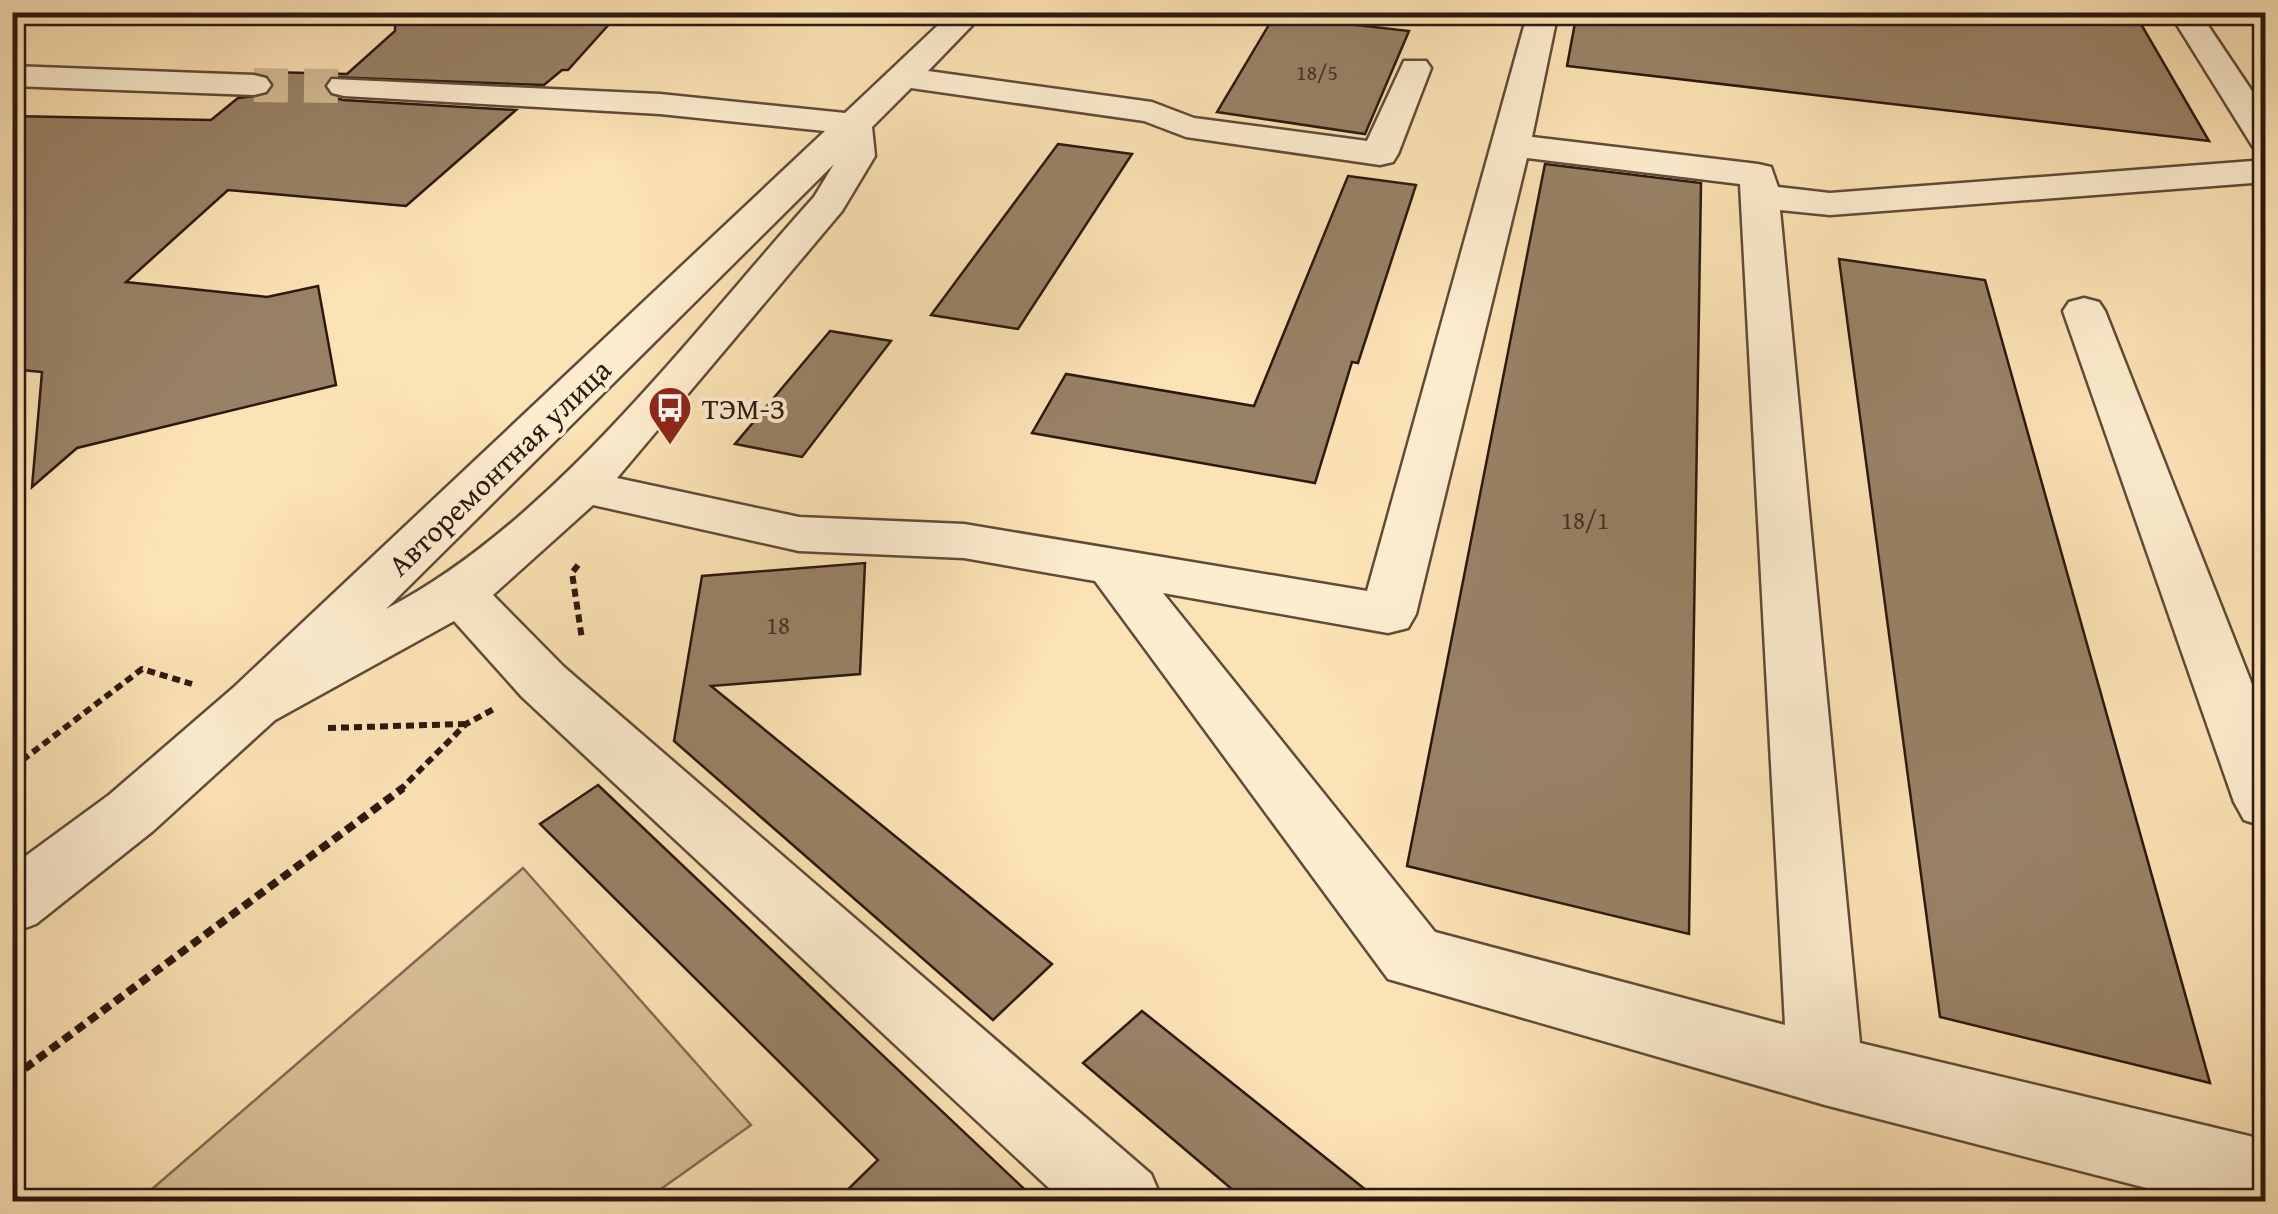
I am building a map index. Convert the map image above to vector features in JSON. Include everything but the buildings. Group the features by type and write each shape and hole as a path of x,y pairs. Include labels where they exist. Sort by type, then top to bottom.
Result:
{"street":[{"name":"Авторемонтная улица","path":"12,904 131,813 254,704 970,12"},
{"path":"607,492 799,534 964,541 1388,614 1512,145 1543,12"},
{"path":"2184,12 2266,138"},
{"path":"902,77 1152,112 1186,128 1380,154 1415,68"},
{"path":"12,76 254,85"},
{"path":"254,704 460,594 607,492 829,203 857,156 854,124 660,104 344,86"},
{"path":"1512,145 1758,174 1825,1070"},
{"path":"1759,196 1830,204 2266,171"},
{"path":"2084,311 2266,802"},
{"path":"1112,566 1413,957 1825,1070 2266,1179"},
{"path":"460,594 543,682 1123,1202"}],"path":[{"path":"12,1078 417,778 466,724 585,658 572,573 607,492"}],"shaded area":[{"path":"523,868 751,1125 644,1201 148,1201 144,1196"}],"tunnel":[{"path":"254,85 344,86"}],"place":[{"name":"ТЭМ-З","path":"670,446"}]}
